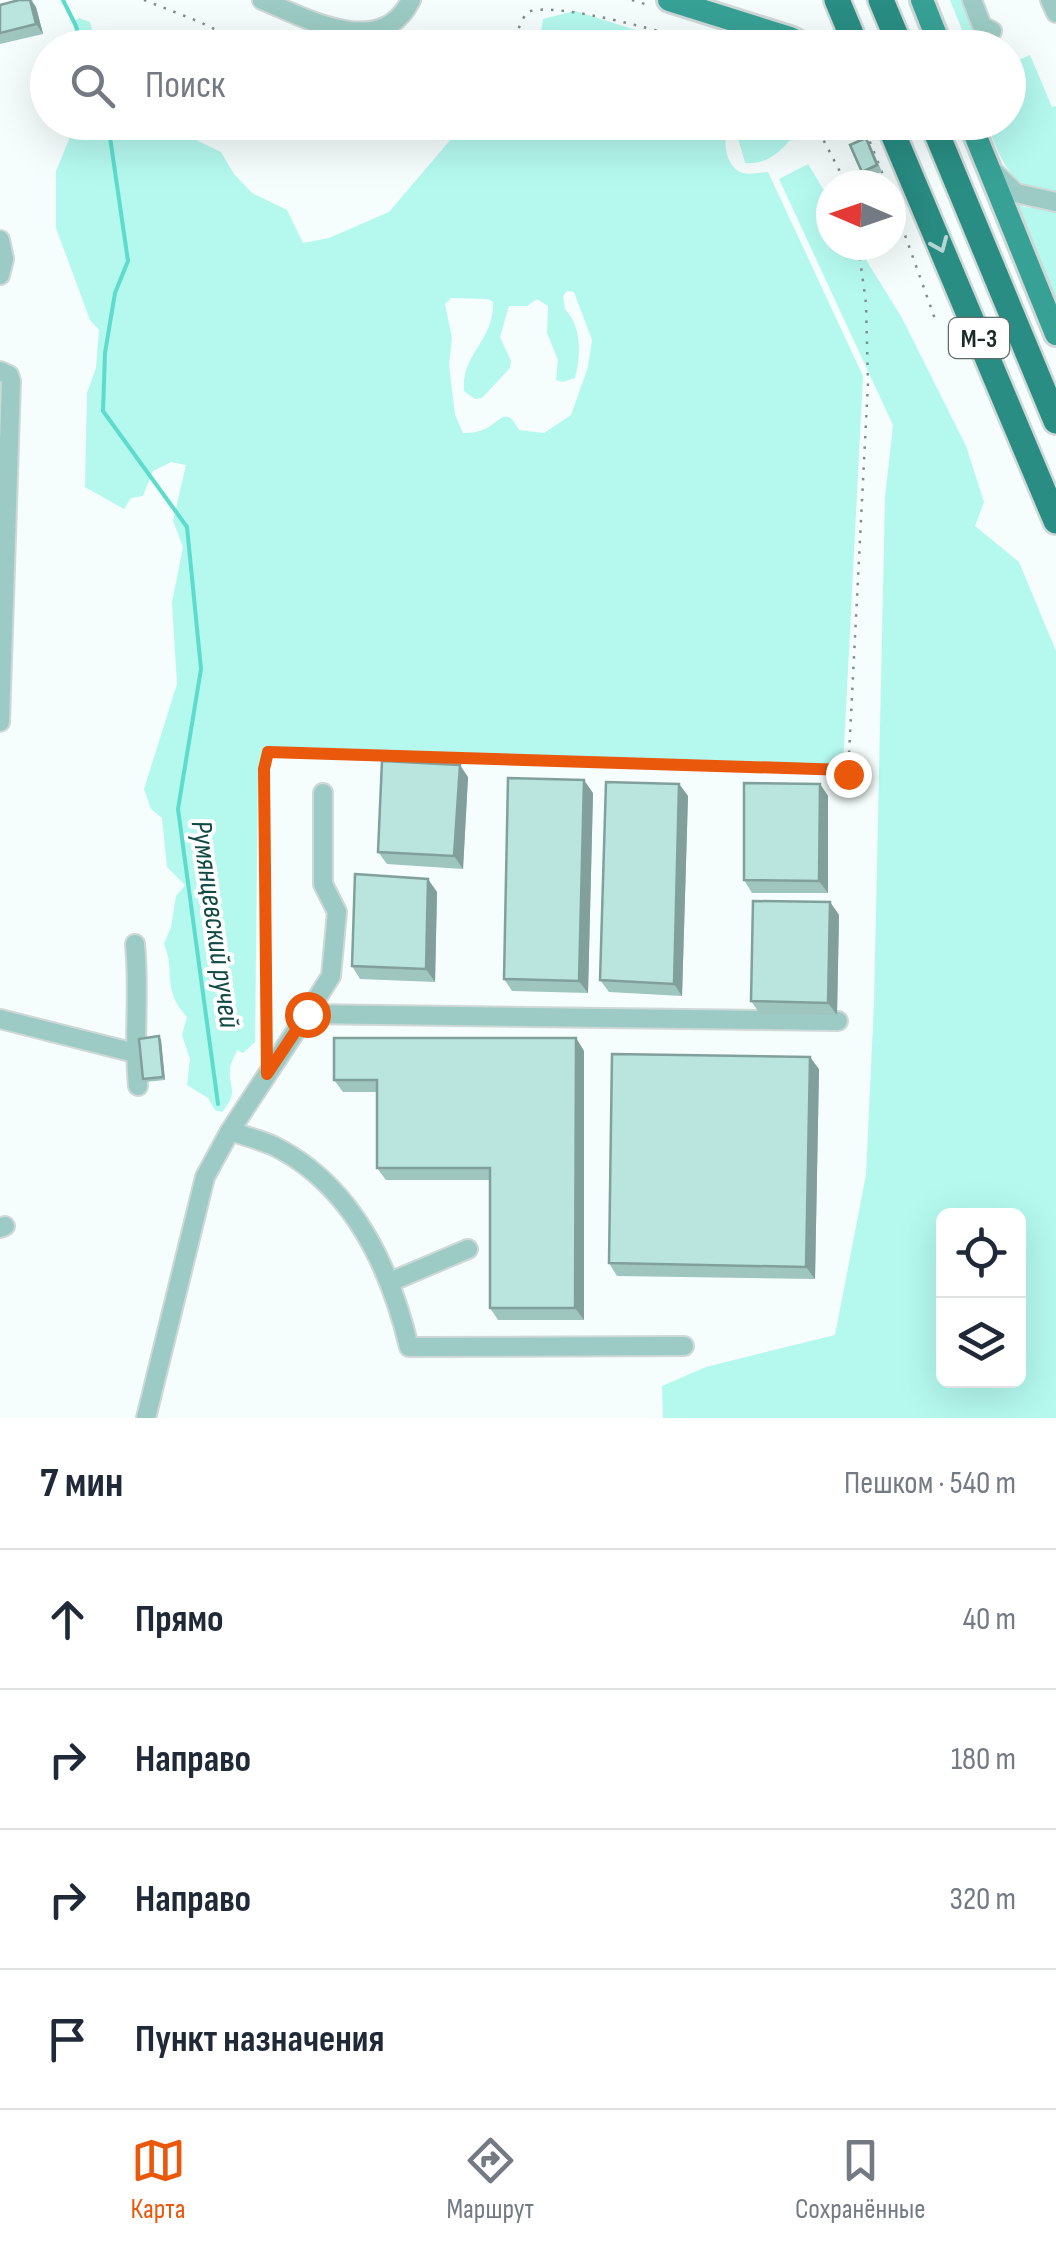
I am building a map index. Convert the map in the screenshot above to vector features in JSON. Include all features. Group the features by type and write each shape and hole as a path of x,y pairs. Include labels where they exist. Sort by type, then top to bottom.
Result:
{"highway":[{"path":"838,0 850,30"},
{"path":"881,0 894,30"},
{"name":"М-3","path":"895,140 1056,521"},
{"name":"М-3","path":"939,140 1056,421"}],"main road":[{"path":"669,0 765,30"},
{"path":"922,0 934,30"},
{"path":"884,140 902,156"},
{"path":"977,140 1056,334"}],"street":[{"path":"262,0 342,30"},
{"path":"291,0 339,19 368,23 388,14 400,0"},
{"path":"374,30 392,22 411,0"},
{"path":"972,0 982,26 990,30"},
{"path":"1050,0 1056,13"},
{"path":"986,162 1016,193 1056,202"},
{"path":"0,240 4,259 0,275"},
{"path":"0,722 11,381 1,370"},
{"path":"146,1418 205,1176 331,976 337,912 322,884 323,793"},
{"path":"136,944 138,1028 133,1040 138,1086"},
{"path":"307,1014 838,1021"},
{"path":"0,1019 134,1054"},
{"path":"230,1131 273,1145 314,1170 350,1211 380,1257 409,1347 684,1346"},
{"path":"390,1282 468,1249"}],"path":[{"path":"144,0 216,30"},
{"path":"520,30 527,12 538,5 557,4"},
{"path":"593,8 660,30"},
{"path":"822,140 839,170"},
{"path":"861,170 852,150 865,140"},
{"path":"877,140 882,170"},
{"path":"870,165 872,170"},
{"path":"906,238 935,319"},
{"path":"267,1074 264,769 268,752 848,772 868,383 866,303 860,260"}],"shaded area":[{"path":"950,0 970,0 982,30 962,30"},
{"path":"575,11 636,30 541,30 543,19"},
{"path":"79,18 90,22 92,30 75,30 73,22"},
{"path":"1030,55 1052,107 1056,106 1056,193 1040,191 1018,180 994,140 1026,140 1026,57"},
{"path":"69,140 197,140 221,152 252,193 287,210 303,243 329,238 389,212 450,140 726,140 728,158 737,170 752,174 768,172 863,376 843,767 269,748 258,771 255,1042 243,1053 237,1050 230,1068 231,1099 222,1112 215,1110 208,1098 187,1085 190,1059 182,1035 187,1017 171,989 164,944 176,896 185,885 167,867 162,818 151,809 144,789 177,684 172,602 183,547 173,521 186,465 171,462 153,471 143,496 131,498 124,509 85,487 87,393 96,368 99,330 90,320 56,228 56,171","holes":["567,291 574,292 592,340 588,367 571,415 544,433 519,430 507,417 487,428 463,433 455,415 449,365 452,338 445,304 451,298 493,302 488,327 464,378 464,391 475,399 482,398 510,368 511,361 500,337 509,306 527,306 537,299 548,306 547,333 558,360 556,380 575,378 578,360 575,324 565,309 563,296"]},
{"path":"739,140 792,140 770,158 745,163"},
{"path":"808,164 816,177 816,259 779,179"},
{"path":"1015,199 1024,207 1056,209 1056,301"},
{"path":"817,260 866,260 902,318 966,446 984,502 975,526 1019,562 1056,651 1056,1418 663,1418 662,1386 706,1367 835,1335 866,1175 874,1003 885,498 893,425"}],"building":[{"path":"30,0 36,24 0,33 0,5"},
{"path":"867,140 877,165 861,170 850,145"},
{"path":"382,761 460,765 454,856 378,852"},
{"path":"508,778 584,780 579,981 504,979"},
{"path":"606,782 679,784 674,984 600,980"},
{"path":"744,783 820,784 819,881 744,880"},
{"path":"355,874 428,879 426,969 352,966"},
{"path":"753,901 830,902 828,1003 751,1001"},
{"path":"159,1036 163,1077 143,1079 139,1039"},
{"path":"334,1038 576,1038 575,1308 490,1308 490,1168 377,1168 377,1080 334,1080"},
{"path":"612,1054 810,1057 806,1267 609,1263"}],"waterway":[{"name":"Румянцевский ручей","path":"63,0 77,30"},
{"name":"Румянцевский ручей","path":"110,140 128,261 115,293 105,353 103,411 187,527 201,669 178,809 218,1104"}],"route":[{"path":"307,1014 267,1074 264,769 268,752 848,770 848,774"}]}
